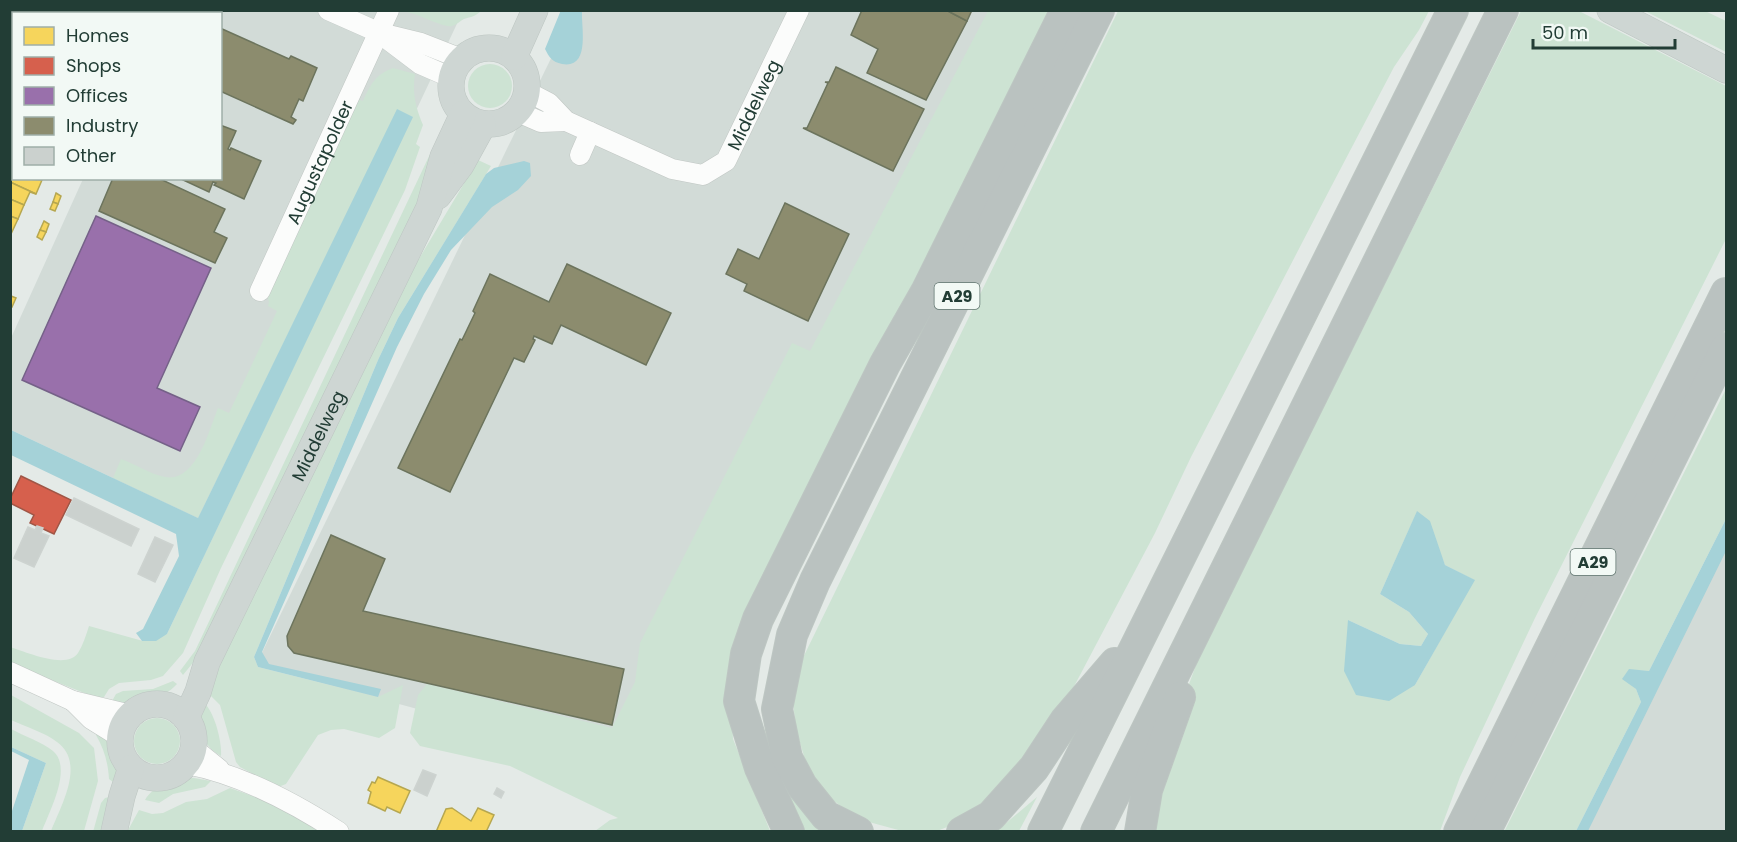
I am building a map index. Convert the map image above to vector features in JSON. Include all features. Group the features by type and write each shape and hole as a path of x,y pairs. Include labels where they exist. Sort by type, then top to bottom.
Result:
{"highway":[{"name":"A29","path":"789,831 760,768 739,701 746,654 758,620 885,364 926,292 1066,10"},
{"name":"A29","path":"858,831 826,816 802,786 787,758 777,709 792,635 815,581 1099,10"},
{"path":"1043,831 1453,10"},
{"path":"1096,831 1498,19"},
{"name":"A29","path":"1459,831 1726,293"},
{"name":"A29","path":"1485,831 1726,348"},
{"path":"1140,831 1147,790 1229,561"},
{"path":"962,831 991,816 1034,768 1065,721 1146,627"}],"main road":[{"path":"506,53 516,10"},
{"path":"506,53 535,10"},
{"path":"1610,10 1726,70"},
{"path":"485,48 506,53 523,67 528,79 523,102 508,120 496,124 473,119 455,104 451,91 457,69 472,52 485,48"},
{"name":"Middelweg","path":"186,718 198,692 207,662 429,208 461,165 473,119"},
{"name":"Middelweg","path":"163,705 207,662"},
{"path":"146,705 163,705 176,709 186,718 192,730 190,756 174,774 163,777 142,773 122,754 126,726 146,705"},
{"path":"116,831 142,773"}],"street":[{"path":"328,10 380,33 421,43 457,69"},
{"name":"Augustapolder","path":"260,291 389,10"},
{"name":"Middelweg","path":"523,102 541,122 566,121 672,169 703,175 726,161 799,10"},
{"path":"580,155 590,132"},
{"path":"10,672 73,701 104,707 126,726"},
{"path":"190,756 284,799 339,831"}],"shaded area":[{"path":"463,11 413,117 397,110 198,518 11,430 11,338 83,180 222,180 222,12 160,12"},
{"path":"574,11 990,11 630,767 256,665"},
{"path":"1726,544 1726,831 1580,831"}],"green space":[{"path":"481,11 452,26 442,25 406,12"},
{"path":"988,11 1056,11 731,698 733,739 770,831 595,831 610,820 618,818 510,766 420,746 410,733 418,695 427,684 612,728 635,682 640,643 792,343 810,351"},
{"path":"1118,11 1429,11 1394,67 1191,457 1155,533 1042,747 977,815 937,831 902,831 858,819 826,795 806,763 796,729 793,702 798,668"},
{"path":"1521,11 1579,11 1726,86 1726,239 1535,618 1460,777 1440,831 1154,831 1158,768 1199,657","holes":["1417,512 1445,565 1474,580 1415,685 1348,620 1400,644 1421,646 1428,634 1409,612 1380,594"]},
{"path":"1645,11 1705,11 1726,21 1726,52"},
{"path":"490,64 506,70 512,86 506,102 490,108 474,102 468,86 474,70"},
{"path":"393,68 415,74 415,101 423,125 416,144 420,147 405,190 221,568 183,653 163,676 151,680 119,683 109,689 104,697 97,698 11,664 10,647 56,660 73,658 80,650 89,626 143,641 167,634 412,117 397,110 198,518 113,478 121,459 165,477 176,477 185,472 200,453 218,408 229,413 277,311 268,306 266,291 357,99 363,101 374,81 382,73"},
{"path":"431,152 437,154 410,221 200,654 183,675 180,671 195,651"},
{"path":"478,160 491,166 398,318 378,360 254,657 258,667 378,697 403,685 395,728 379,738 344,729 331,730 318,735 286,784 278,787 240,767 236,762 220,705 206,691 392,304"},
{"path":"1726,389 1726,519 1649,671 1629,670 1623,678 1636,689 1641,702 1576,831 1504,832"},
{"path":"173,681 177,684 161,695 125,704 111,703 116,694 123,691 153,689"},
{"path":"11,695 79,733 94,748 98,781 84,831 51,831 69,785 70,761 57,742 11,720"},
{"path":"206,705 217,729 221,756 208,745 202,736 197,720"},
{"path":"157,718 173,725 180,741 173,757 157,764 141,757 134,741 141,725"},
{"path":"11,729 49,748 59,759 61,768 58,790 42,831 22,831 46,763 11,747"},
{"path":"99,730 113,741 121,771 120,787 109,779 105,756 96,735"},
{"path":"773,766 798,804 814,818 836,831 798,831"},
{"path":"185,778 211,781 205,787 173,794 159,803 145,800 157,788"},
{"path":"230,788 264,800 320,831 127,832 139,810 152,814 163,813 186,802 207,799"},
{"path":"109,797 104,831 93,832 101,803"},
{"path":"1037,797 1019,831 995,831 999,829"}],"water":[{"path":"561,10 582,11 581,54 571,64 556,62 545,49"},
{"path":"397,109 413,117 167,634 156,641 142,641 136,633 143,629 179,556 176,534 11,455 11,430 198,518"},
{"path":"524,161 530,163 531,176 518,190 492,207 451,250 424,294 397,347 262,652 269,664 381,689 378,697 258,667 254,657 378,360 398,318 486,174 494,168"},
{"path":"1417,511 1430,521 1445,565 1475,580 1415,685 1389,701 1356,695 1344,671 1348,620 1400,644 1421,646 1428,634 1409,612 1380,594"},
{"path":"1726,519 1726,551 1588,831 1576,831 1641,702 1636,689 1622,679 1629,669 1649,671"},
{"path":"11,747 46,763 22,831 11,831 11,814 29,760 11,751"}],"building: Homes":[{"path":"83,10 94,10 98,12 82,12"},
{"path":"94,10 118,10 118,12"},
{"path":"12,169 12,180 42,180 36,194 10,182"},
{"path":"10,182 36,194 30,192 24,205 10,199"},
{"path":"56,193 61,196 58,204 53,202"},
{"path":"10,199 24,205 18,219 10,216"},
{"path":"53,202 58,204 55,211 50,209"},
{"path":"10,216 18,219 11,234 10,233"},
{"path":"44,221 49,224 46,232 40,230"},
{"path":"40,230 46,232 42,240 37,237"},
{"path":"11,296 16,298 12,307 10,306"},
{"path":"378,777 410,791 400,813 387,807 385,811 368,803 371,792 368,790"},
{"path":"452,808 471,821 478,808 494,815 486,832 436,832 446,809"}],"building: Shops":[{"path":"21,476 71,500 54,534 30,523 34,515 10,503"}],"building: Offices":[{"path":"96,216 211,268 157,388 200,407 180,451 22,380"}],"building: Industry":[{"path":"189,10 209,10 208,12 188,12"},
{"path":"862,10 946,10 967,21 926,100 867,73 878,49 851,35"},
{"path":"946,10 972,10 967,21"},
{"path":"222,29 289,59 291,56 317,68 303,101 299,99 291,117 296,120 293,124 222,92"},
{"path":"836,67 924,109 893,171 803,128 807,128 828,83 825,82 829,82"},
{"path":"222,126 236,131 228,149 231,148 261,161 244,199 214,185 216,183 213,182 209,192 183,180 222,180"},
{"path":"112,180 162,180 225,209 214,232 227,238 215,263 99,211"},
{"path":"785,203 849,234 808,321 744,291 747,284 726,274 738,249 759,259"},
{"path":"567,264 671,313 646,365 561,325 552,344 534,336 535,340 524,362 514,358 450,492 398,468 460,339 462,340 475,313 473,311 490,274 549,302"},
{"path":"331,535 385,559 363,611 624,669 612,725 294,653 288,646 287,636"}],"building: Other":[{"path":"74,498 139,529 131,546 66,515"},
{"path":"37,526 43,528 41,533 49,536 34,567 14,558 28,527 35,530"},
{"path":"155,537 173,545 155,582 138,574"},
{"path":"423,770 436,775 427,796 414,790"},
{"path":"497,788 504,792 501,798 494,794"}]}
